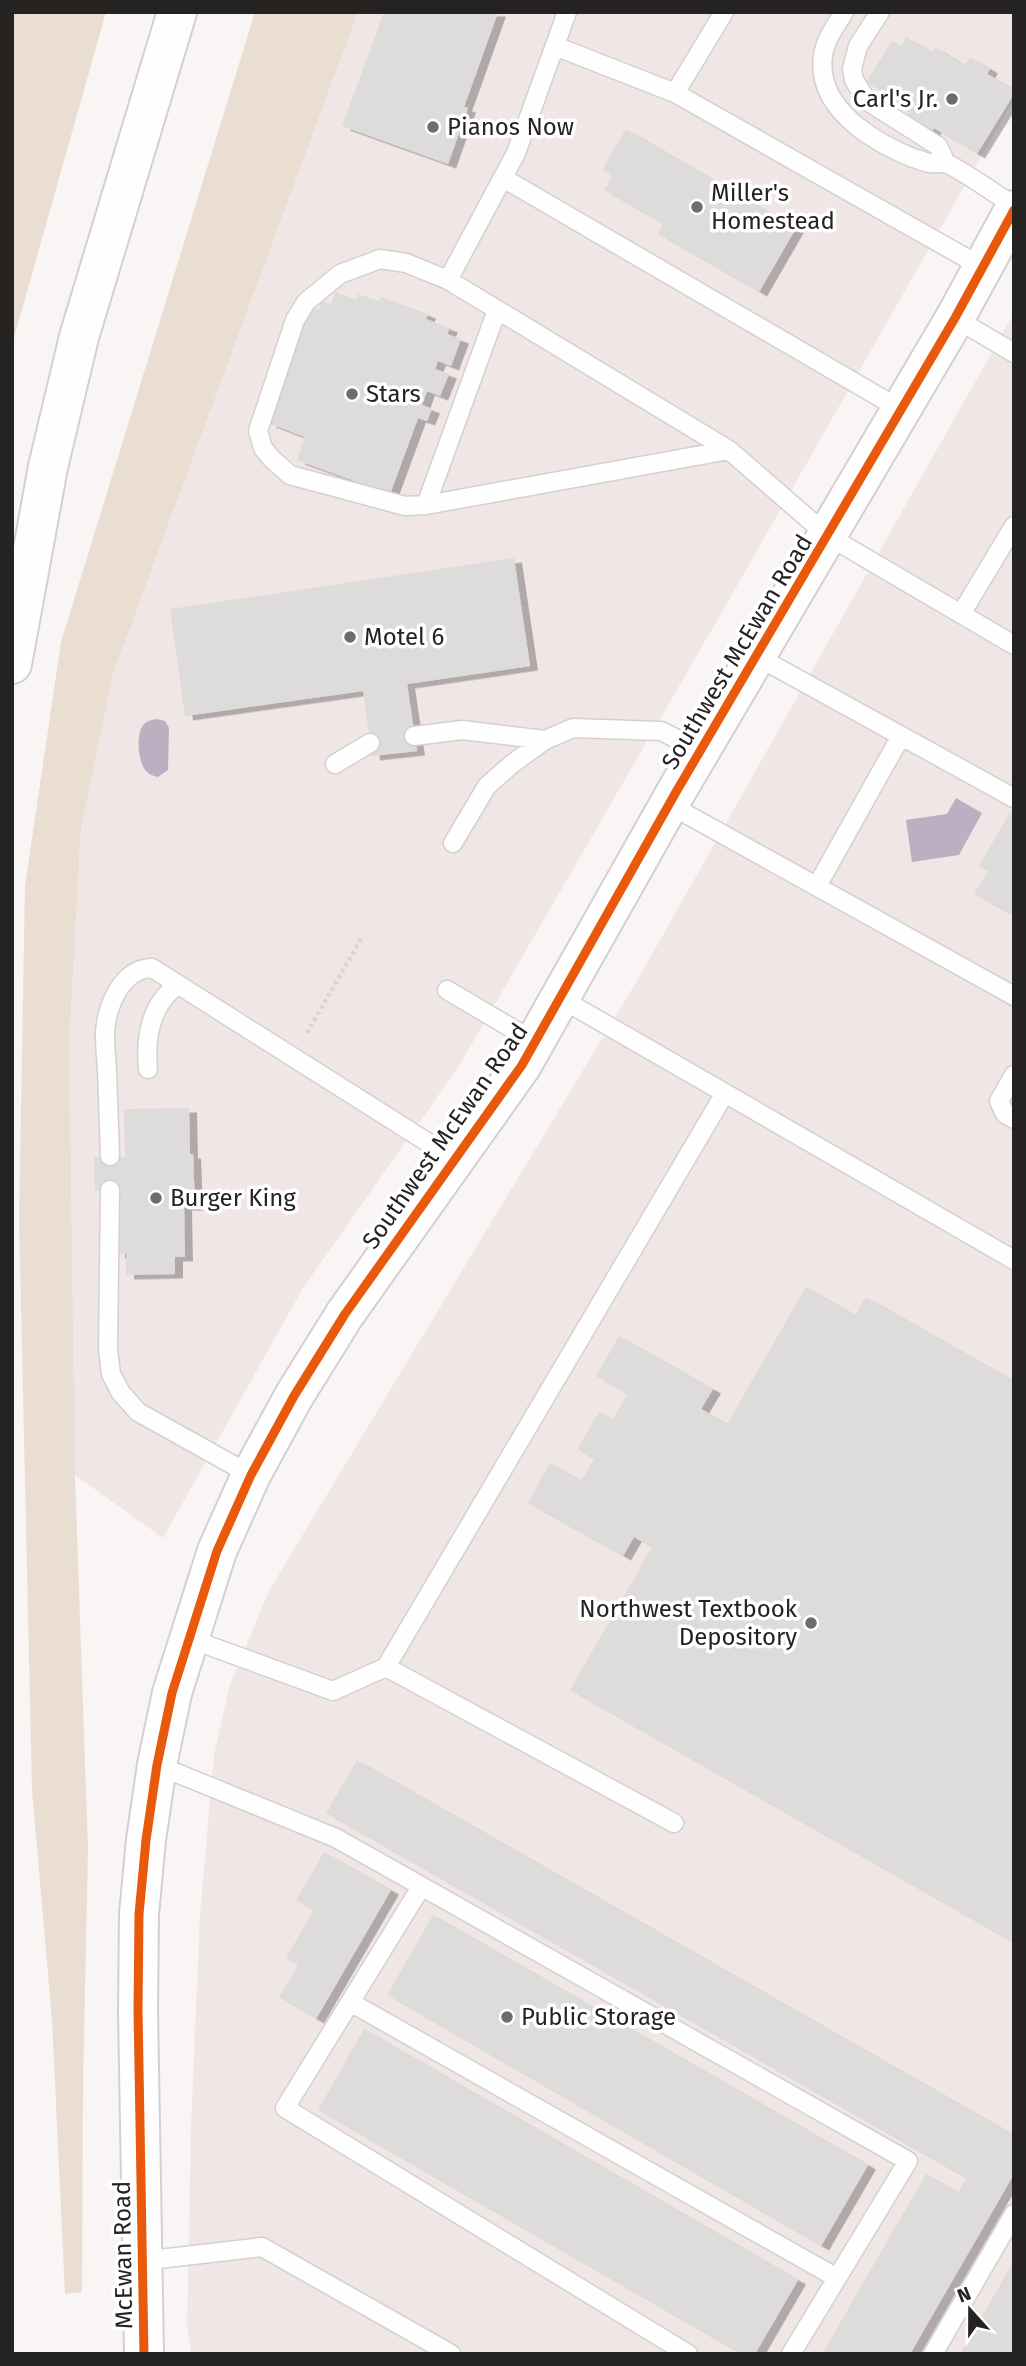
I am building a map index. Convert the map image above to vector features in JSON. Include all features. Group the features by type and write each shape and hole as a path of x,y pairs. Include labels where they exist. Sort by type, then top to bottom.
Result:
{"main road":[{"path":"12,664 48,467 79,337 177,12"},
{"name":"Southwest McEwan Road","path":"140,2156 139,1914 156,1765 188,1638 217,1551 251,1475 295,1395 345,1314 522,1065 701,751 955,318 1014,208"},
{"name":"McEwan Road","path":"140,2156 144,2354"}],"lane":[{"path":"448,280 516,153 567,12"},
{"path":"675,93 724,12"},
{"path":"844,12 823,54 823,78 835,102 855,124 894,149 928,163 946,163 1014,208"},
{"path":"880,12 858,46 852,69 854,80 867,102 939,146 946,163"},
{"path":"555,46 675,93 982,267"},
{"path":"503,178 901,409"},
{"path":"729,450 426,505 405,506 290,475 263,448 258,431 295,320 306,302 340,274 380,259 406,263 448,280 729,450 828,536 1014,645"},
{"path":"426,505 497,310"},
{"path":"955,318 1014,353"},
{"path":"961,614 1014,526"},
{"path":"757,656 1014,798"},
{"path":"453,842 486,786 545,740 573,728 661,731 701,751"},
{"path":"414,736 462,730 545,740"},
{"path":"817,886 901,736"},
{"path":"335,764 370,743"},
{"path":"670,805 1014,996"},
{"path":"110,1156 105,1031 112,1003 121,984 142,968 152,968 454,1159"},
{"path":"148,1069 146,1048 157,1007 177,985"},
{"path":"447,990 535,1042"},
{"path":"560,998 1014,1260"},
{"path":"1014,1076 999,1101 1005,1114 1014,1119"},
{"path":"188,1638 332,1691 386,1667 725,1093"},
{"path":"110,1190 108,1349 111,1374 121,1393 138,1412 251,1475"},
{"path":"386,1667 674,1823"},
{"path":"156,1765 335,1838 908,2161 791,2354"},
{"path":"421,1886 285,2108 688,2354"},
{"path":"350,2002 837,2278"},
{"path":"933,2354 1014,2214"},
{"path":"142,2261 262,2247 451,2354"}],"path":[{"path":"293,1058 361,939"}],"shaded area":[{"path":"12,12 106,12 12,345"},
{"path":"255,12 358,12 113,674 81,829 69,1045 75,1475 88,1849 82,2292 65,2294 52,2020 32,1790 19,1219 25,886 61,642"},
{"path":"358,12 1014,12 1014,99 729,600 459,1066 303,1288 163,1538 75,1475 71,1419 69,1045 81,829 113,674"},
{"path":"1014,313 1014,2354 191,2354 187,2324 191,2125 200,1914 214,1755 230,1684 270,1589 638,979"},
{"path":"157,719 165,721 169,728 168,770 158,777 149,774 144,768 139,744 143,725"},
{"path":"956,798 982,813 959,855 912,862 906,820 947,814"}],"building":[{"path":"384,12 498,12 464,107 468,108 448,164 342,126"},
{"name":"Carl's Jr.","path":"906,37 932,52 935,47 965,66 970,57 990,69 987,74 1014,89 1014,94 977,154 934,128 931,134 905,119 909,112 901,108 903,105 866,82 892,41 901,46"},
{"name":"Miller's Homestead","path":"626,129 796,228 759,292 658,234 663,224 604,190 613,176 602,170"},
{"name":"Stars","path":"335,292 356,300 358,294 379,301 381,297 428,314 426,319 450,328 447,334 461,339 451,366 438,361 435,369 449,374 440,396 427,391 422,405 432,409 427,421 418,418 390,494 297,460 305,437 268,423 308,306 319,310 321,301 331,304"},
{"name":"Motel 6","path":"514,558 530,666 407,684 417,751 372,756 363,691 185,716 170,609"},
{"path":"1010,812 1014,814 1014,916 974,894 988,871 979,866"},
{"name":"Burger King","path":"189,1108 195,1206 184,1206 185,1257 175,1257 175,1274 126,1275 126,1254 117,1254 116,1190 95,1190 94,1157 125,1157 124,1109"},
{"name":"Northwest Textbook Depository","path":"806,1287 855,1315 866,1297 1014,1381 1014,1943 570,1690 652,1547 634,1537 623,1556 528,1503 550,1463 581,1481 594,1459 577,1449 599,1412 613,1419 627,1394 596,1376 619,1336 713,1389 701,1409 727,1424"},
{"path":"357,1760 1014,2135 1014,2174 910,2354 822,2354 926,2174 958,2192 966,2178 326,1813"},
{"path":"324,1852 391,1890 316,2019 279,1997 298,1965 286,1958 314,1910 296,1900"},
{"path":"433,1915 868,2165 821,2246 387,1995"},
{"path":"364,2029 798,2280 755,2354 741,2354 318,2110"},
{"path":"1014,2261 1014,2354 960,2354"}],"cycle path":[{"path":"144,2354 139,1914 157,1765 172,1693 217,1551 251,1475 294,1396 345,1314 522,1065 676,792 955,318 1014,210"}],"place":[{"name":"Carl's Jr.","path":"952,99"},
{"name":"Pianos Now","path":"433,127"},
{"name":"Miller's Homestead","path":"697,207"},
{"name":"Stars","path":"352,394"},
{"name":"Motel 6","path":"350,637"},
{"name":"Burger King","path":"156,1198"},
{"name":"Northwest Textbook Depository","path":"811,1623"},
{"name":"Public Storage","path":"507,2017"}]}
